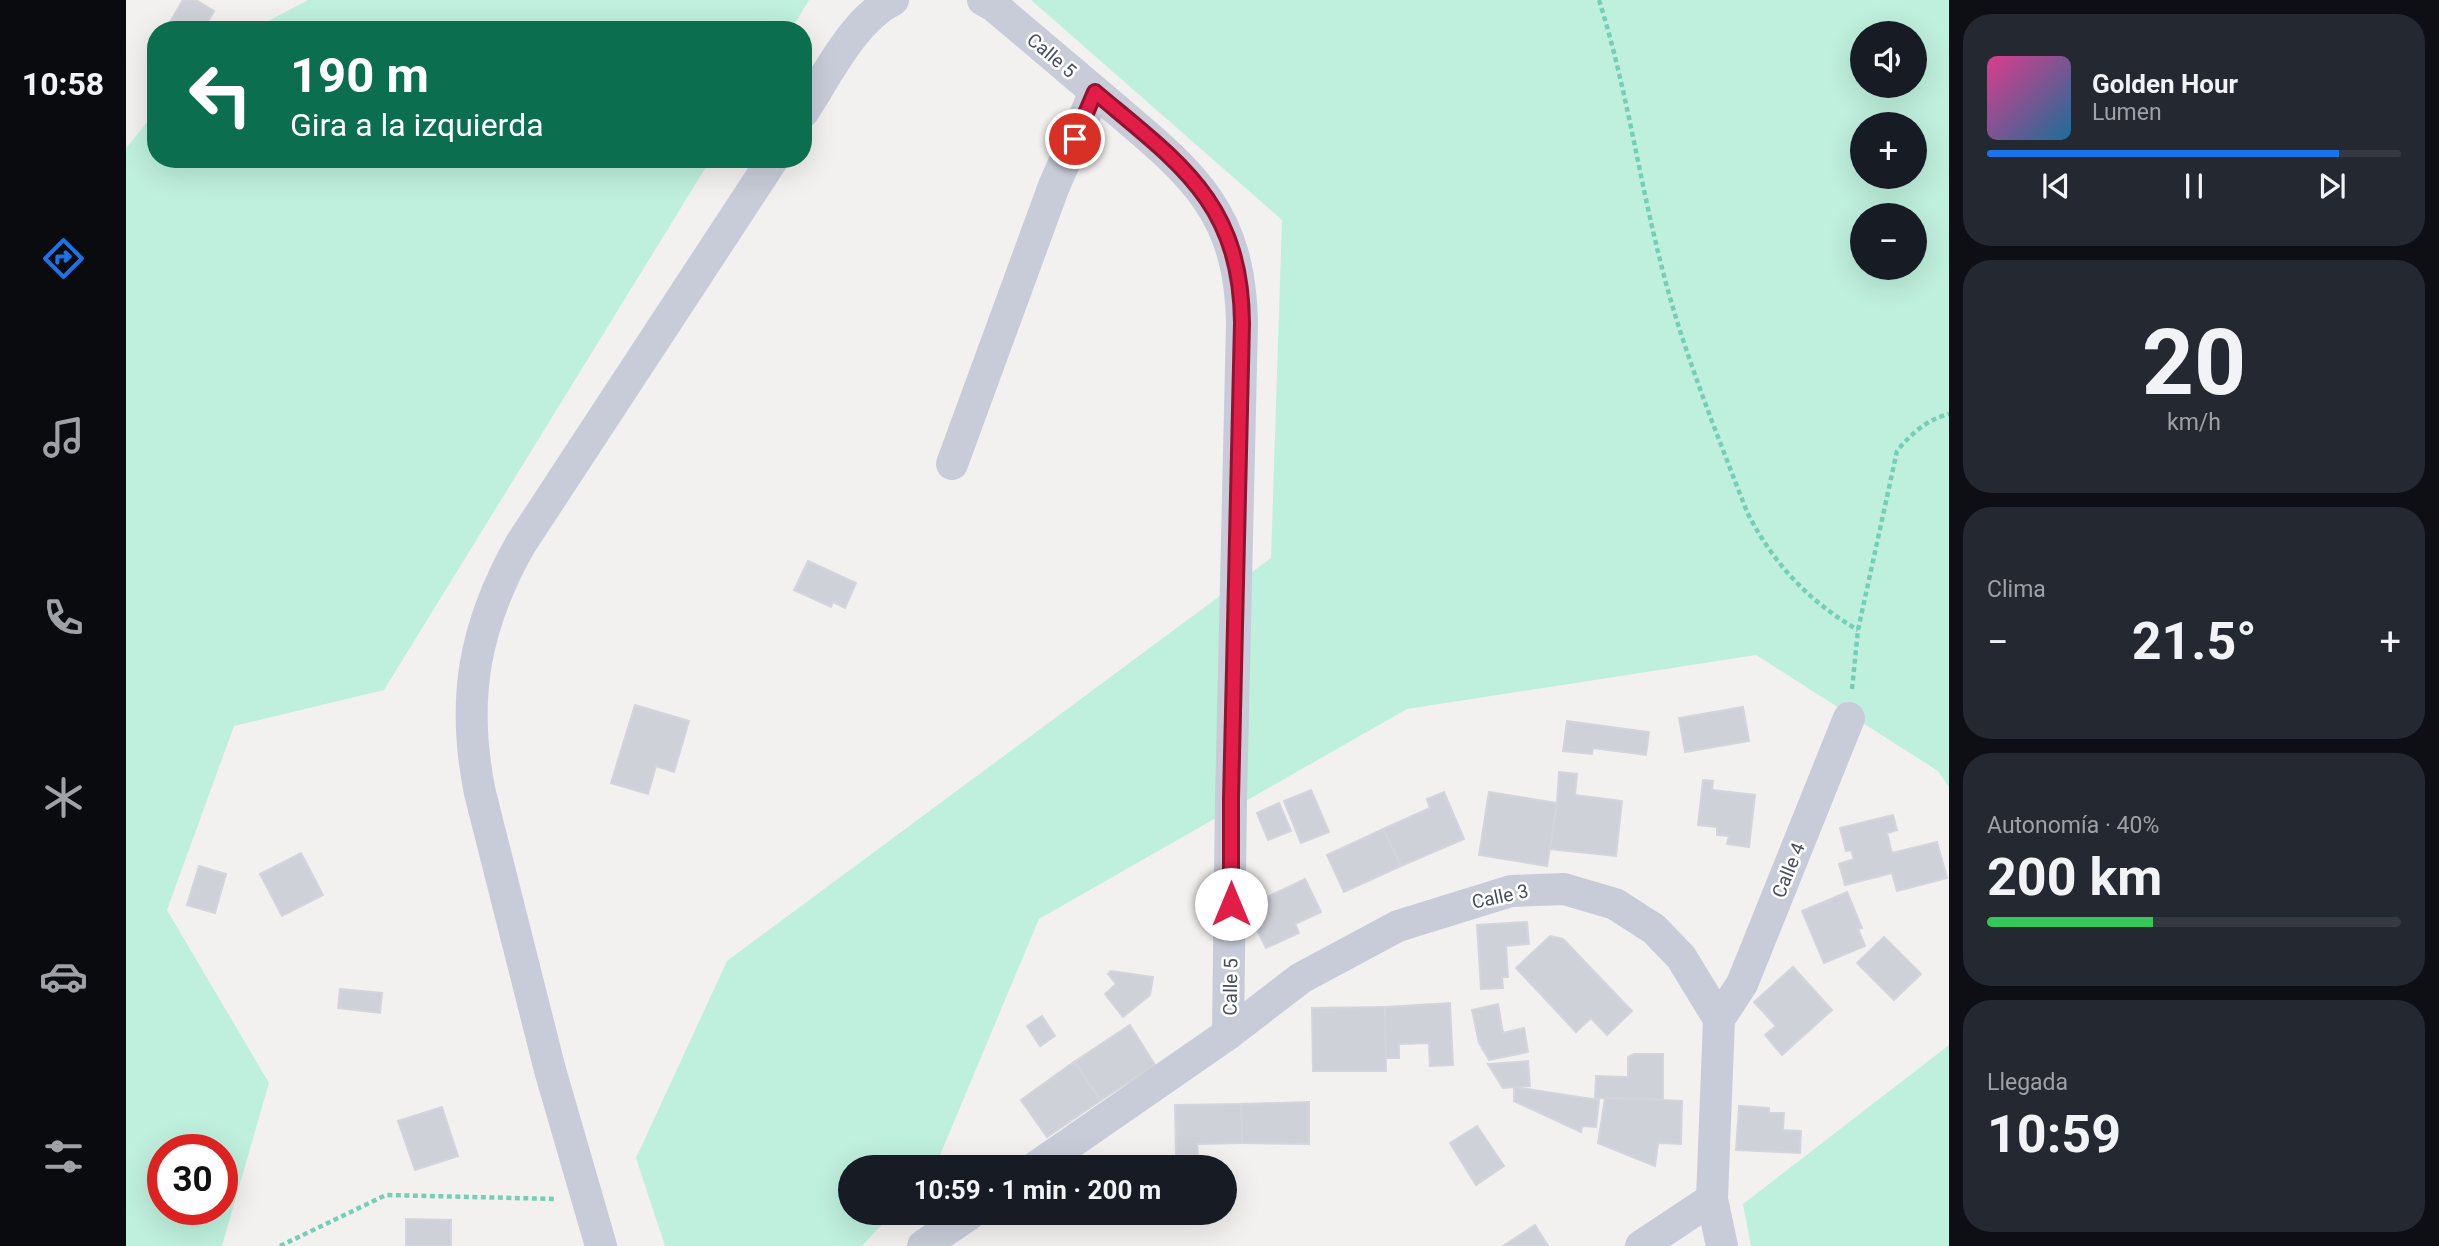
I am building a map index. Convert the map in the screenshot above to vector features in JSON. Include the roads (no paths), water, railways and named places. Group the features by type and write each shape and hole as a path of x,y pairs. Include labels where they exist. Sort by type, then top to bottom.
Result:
{"street":[{"path":"812,98 860,25 893,0"},
{"name":"Calle 5","path":"983,0 994,5 1179,163 1209,199 1230,242 1242,295 1228,1034"},
{"path":"952,464 1054,186 1095,92"},
{"path":"601,1246 550,1070 480,793 470,725 471,687 487,613 520,545 767,168"},
{"name":"Calle 4","path":"1719,1019 1742,984 1849,718"},
{"name":"Calle 3","path":"1053,1155 1228,1034 1301,978 1398,926 1485,897 1538,888 1590,895 1615,904 1638,917 1668,942 1681,957 1719,1019"},
{"path":"1719,1019 1712,1199 1722,1246"},
{"path":"1641,1246 1712,1199"},
{"path":"923,1246 954,1225"}]}
